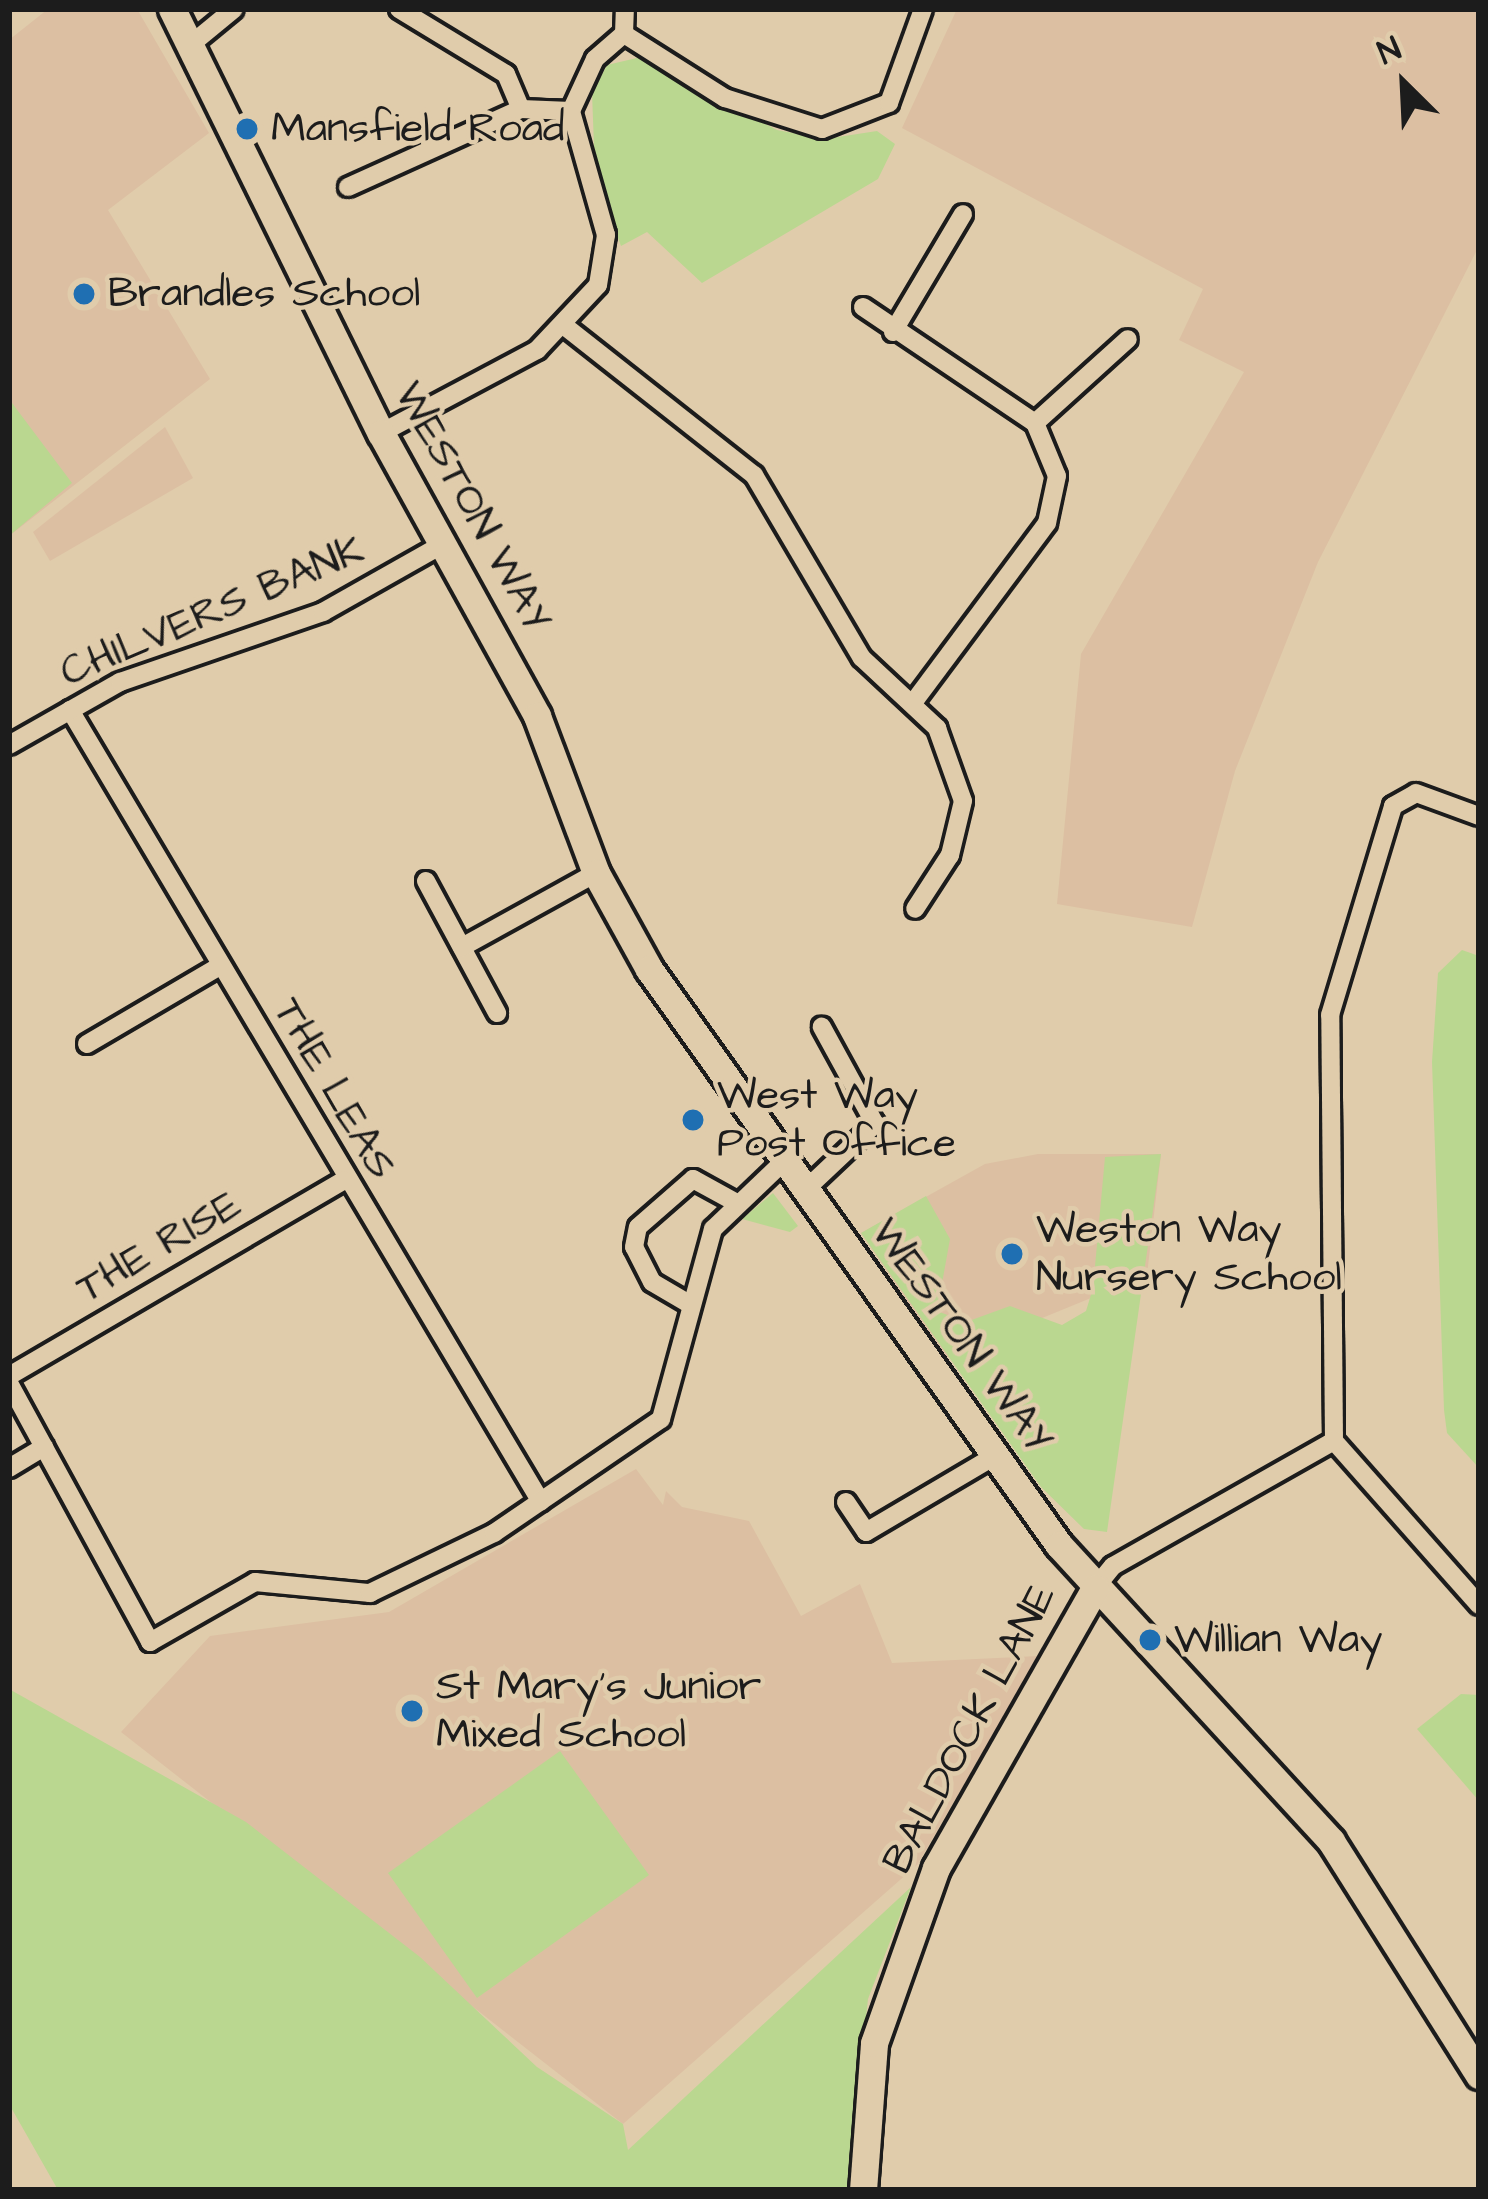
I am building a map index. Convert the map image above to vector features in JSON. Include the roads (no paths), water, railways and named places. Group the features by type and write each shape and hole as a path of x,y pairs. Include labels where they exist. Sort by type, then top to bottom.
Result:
{"street":[{"name":"WESTON WAY","path":"172,9 194,41 381,433 537,716 596,873 783,1162 996,1455 1095,1588 1331,1840 1479,2075"},
{"path":"194,41 234,9"},
{"path":"400,9 506,74 521,109"},
{"path":"381,433 567,328 598,285 606,248 571,111 596,58 624,34 625,9"},
{"path":"624,34 725,98 822,129 890,103 923,9"},
{"path":"348,188 521,109 571,111"},
{"path":"893,332 964,214"},
{"path":"863,307 893,332 1036,423 1057,476 1047,523 913,703"},
{"path":"567,328 754,475 862,658 913,703 951,753 963,801 950,855 915,909"},
{"path":"1036,423 1127,339"},
{"name":"CHILVERS BANK","path":"9,745 164,664 322,612 443,544"},
{"name":"THE LEAS","path":"70,710 344,1180 541,1502"},
{"path":"1479,816 1407,794 1393,806 1330,1015 1334,1441 1479,1605"},
{"path":"462,947 596,873"},
{"path":"426,880 497,1013"},
{"path":"87,1044 220,966"},
{"path":"804,1191 875,1124 822,1027"},
{"path":"9,1380 150,1642 255,1582 357,1594 398,1584 541,1502 661,1419 691,1305 733,1201 783,1162"},
{"path":"691,1305 652,1282 635,1236 692,1179 733,1201"},
{"name":"THE RISE","path":"9,1380 344,1180"},
{"path":"1095,1588 1113,1566 1334,1441"},
{"path":"9,1468 44,1447"},
{"path":"846,1502 866,1532 996,1455"},
{"name":"BALDOCK LANE","path":"863,2190 874,2043 936,1868 1095,1588"}],"place":[{"name":"Mansfield Road","path":"247,129"},
{"name":"Brandles School","path":"84,294"},
{"name":"West Way Post Office","path":"693,1120"},
{"name":"Weston Way Nursery School","path":"1012,1254"},
{"name":"Willian Way","path":"1150,1640"},
{"name":"St Mary's Junior Mixed School","path":"412,1711"}]}
